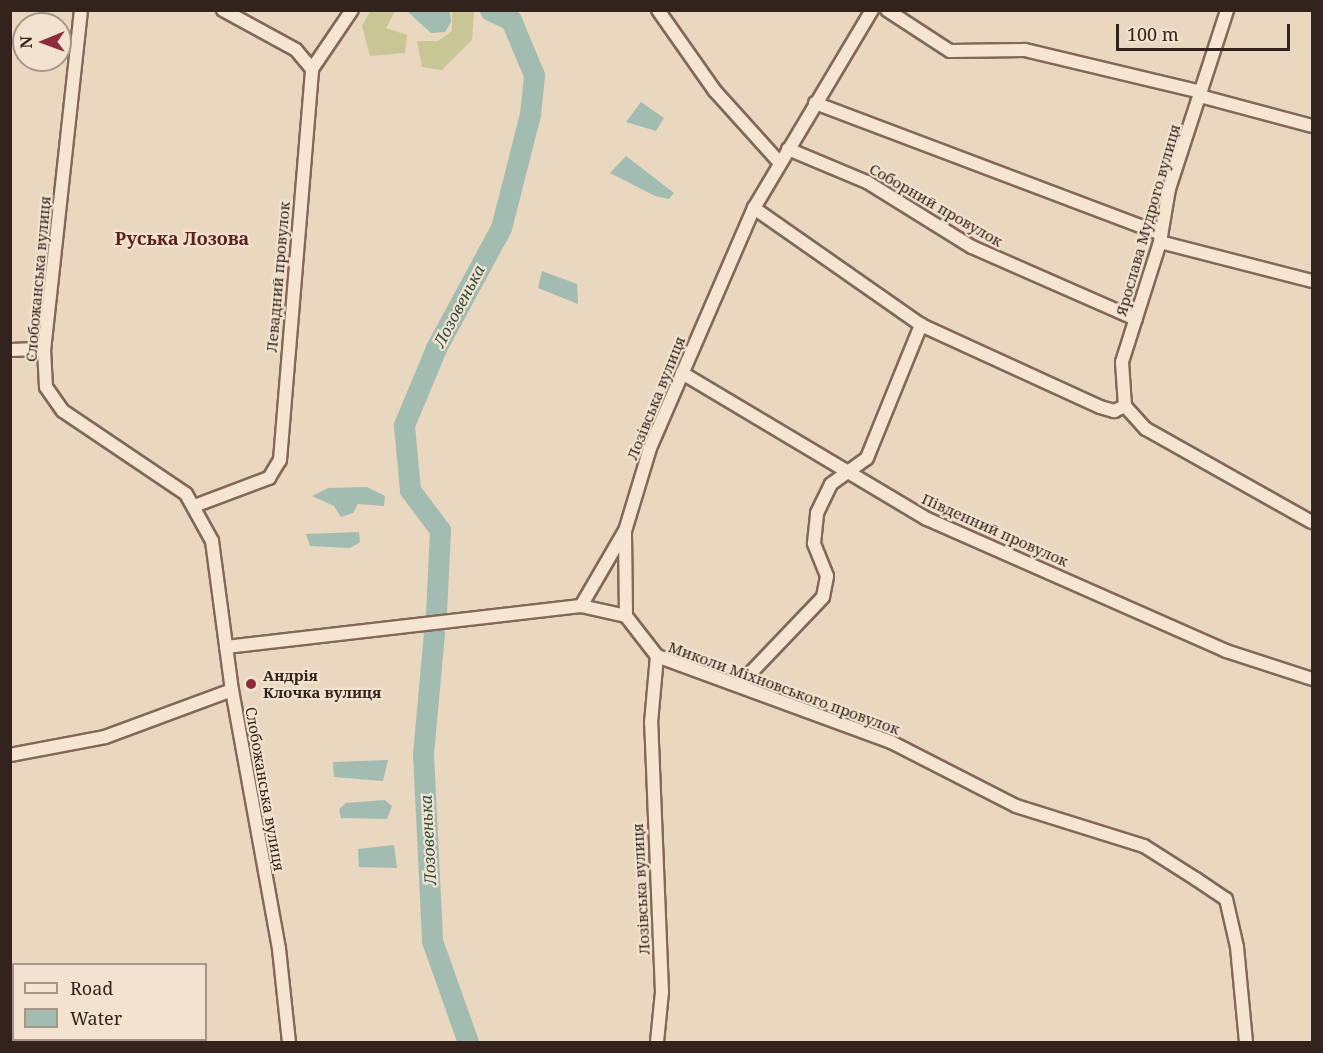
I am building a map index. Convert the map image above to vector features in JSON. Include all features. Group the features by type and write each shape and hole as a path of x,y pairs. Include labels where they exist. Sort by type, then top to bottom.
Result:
{"street":[{"name":"Слобожанська вулиця","path":"81,10 44,349 46,387 57,406 197,505 212,540 232,690 279,949 289,1042"},
{"path":"223,10 296,50 312,69"},
{"name":"Левадний провулок","path":"197,505 269,478 280,460 312,69 352,10"},
{"path":"658,10 716,91 778,161"},
{"name":"Лозівська вулиця","path":"626,616 625,531 650,448 754,208 778,161 788,149 872,10"},
{"path":"887,10 950,51 1025,50 1201,94 1312,126"},
{"name":"Ярослава Мудрого вулиця","path":"1125,406 1122,362 1160,238 1169,189 1227,10"},
{"path":"815,103 1160,238 1312,281"},
{"name":"Соборний провулок","path":"788,149 867,182 972,247 1136,318"},
{"path":"754,208 921,324 1100,407 1114,411 1125,406 1146,429 1312,522"},
{"path":"740,684 823,597 827,576 814,543 817,513 831,484 867,458 882,428 921,324"},
{"path":"10,350 44,349"},
{"name":"Південний провулок","path":"682,373 850,470 927,519 1226,651 1312,679"},
{"path":"581,606 625,531"},
{"path":"226,647 581,606 626,616 657,656"},
{"name":"Лозівська вулиця","path":"657,656 651,723 662,992 657,1042"},
{"name":"Миколи Міхновського провулок","path":"657,656 740,684 891,742 1016,806 1144,846 1226,898 1237,947 1246,1042"},
{"path":"10,755 105,737 232,690"}],"shaded area":[{"path":"370,11 395,11 386,28 407,35 405,53 370,56 362,26"},
{"path":"452,11 474,11 472,40 442,70 422,67 417,41 438,41 452,31"}],"water":[{"path":"407,11 450,11 451,22 445,32 431,33"},
{"path":"641,102 664,118 656,131 626,122"},
{"path":"626,156 674,193 669,199 655,196 610,173"},
{"path":"542,271 577,284 578,304 538,288"},
{"path":"367,487 385,496 384,506 358,504 353,513 341,517 334,506 312,496 328,488"},
{"path":"359,532 360,542 350,548 310,546 306,534"},
{"path":"388,760 383,781 334,777 333,762"},
{"path":"385,800 392,806 387,819 341,818 339,809 346,803"},
{"path":"394,845 397,868 359,867 358,849"}],"waterway":[{"name":"Лозовенька","path":"436,613 440,530 410,490 404,425 436,348 501,228 530,114 534,75 511,20 490,10"},
{"name":"Лозовенька","path":"434,633 423,754 432,941 468,1042"}],"place":[{"name":"Андрія Клочка вулиця","path":"251,684"}],"district":[{"name":"Руська Лозова","path":"182,238"}]}
